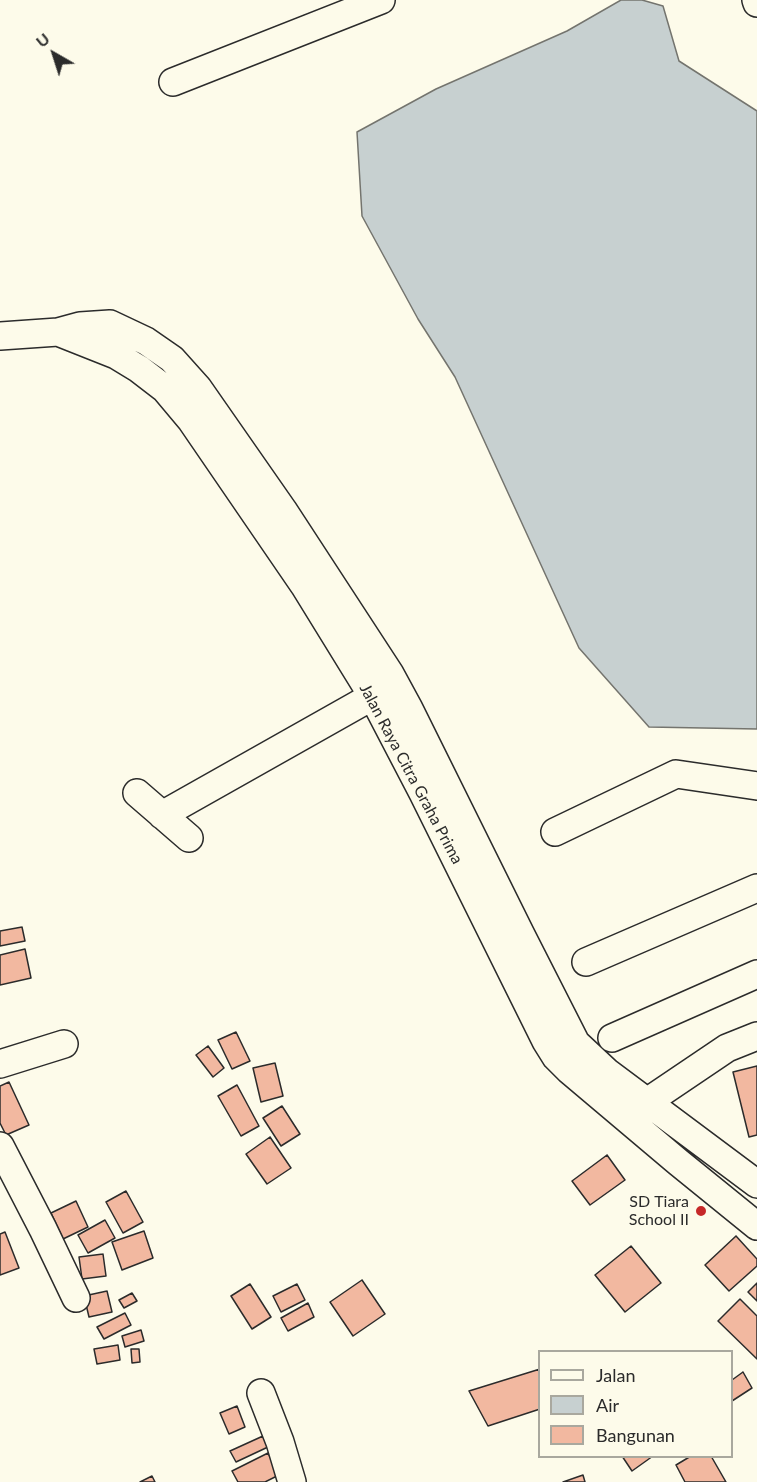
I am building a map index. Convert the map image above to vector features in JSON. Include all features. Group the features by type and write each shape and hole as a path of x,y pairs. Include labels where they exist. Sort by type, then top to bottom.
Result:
{"street":[{"path":"173,82 381,0"},
{"name":"Jalan Raya Citra Graha Prima","path":"0,336 58,332 116,355 165,389 191,420 304,585 388,698 576,1042 607,1072 695,1138 754,1178"},
{"path":"137,793 175,827 388,698"},
{"name":"Jalan Raya Citra Graha Prima","path":"388,698 537,1023 556,1057 678,1162 757,1226"},
{"path":"555,832 676,774 757,786"},
{"path":"586,962 757,888"},
{"path":"612,1038 757,974"},
{"path":"647,1102 727,1048 757,1036"},
{"path":"0,1064 64,1044"},
{"path":"678,1162 695,1138"},
{"path":"0,1146 76,1298"},
{"path":"261,1393 280,1442 292,1482"}],"water":[{"path":"621,0 642,0 663,6 679,61 757,111 757,729 649,727 579,648 455,377 418,319 362,216 357,132 436,89 567,31"}],"building":[{"path":"22,927 25,941 0,946 0,931"},
{"path":"25,949 31,978 0,985 0,955"},
{"path":"236,1032 250,1061 232,1069 218,1040"},
{"path":"208,1046 224,1068 213,1077 196,1055"},
{"path":"275,1063 283,1096 261,1102 253,1068"},
{"path":"757,1066 757,1135 749,1137 733,1072"},
{"path":"9,1082 29,1125 6,1135 0,1123 0,1086"},
{"path":"237,1085 259,1126 241,1136 218,1096"},
{"path":"282,1106 300,1134 281,1146 263,1118"},
{"path":"270,1137 291,1168 267,1184 246,1154"},
{"path":"607,1155 625,1180 590,1205 572,1181"},
{"path":"126,1191 143,1222 123,1233 106,1202"},
{"path":"76,1201 88,1227 63,1239 51,1213"},
{"path":"105,1220 115,1238 88,1253 78,1235"},
{"path":"144,1231 153,1258 122,1270 112,1242"},
{"path":"5,1232 19,1268 0,1275 0,1234"},
{"path":"736,1236 757,1259 757,1266 729,1291 705,1265"},
{"path":"631,1246 661,1283 625,1312 595,1275"},
{"path":"103,1254 106,1276 82,1279 79,1257"},
{"path":"362,1280 385,1314 353,1336 330,1302"},
{"path":"757,1283 757,1301 748,1292"},
{"path":"250,1284 271,1317 252,1329 231,1296"},
{"path":"297,1284 305,1300 281,1312 273,1296"},
{"path":"107,1291 112,1312 89,1317 84,1296"},
{"path":"132,1293 137,1301 124,1308 119,1300"},
{"path":"740,1299 757,1316 757,1359 718,1321"},
{"path":"308,1303 314,1317 288,1331 281,1318"},
{"path":"125,1313 131,1325 104,1339 97,1327"},
{"path":"141,1330 144,1341 125,1347 122,1336"},
{"path":"118,1345 120,1360 97,1364 94,1349"},
{"path":"131,1349 139,1349 140,1362 132,1363"},
{"path":"538,1370 538,1410 488,1426 469,1391"},
{"path":"743,1372 752,1388 733,1400 733,1379"},
{"path":"237,1406 245,1427 229,1434 220,1413"},
{"path":"263,1436 268,1447 236,1462 230,1451"},
{"path":"268,1453 279,1475 265,1482 238,1482 232,1471"},
{"path":"623,1458 650,1458 632,1471"},
{"path":"688,1458 712,1458 726,1482 685,1482 676,1465"},
{"path":"583,1475 585,1482 563,1482"},
{"path":"152,1476 155,1482 140,1482"}],"place":[{"name":"SD Tiara School II","path":"701,1211"}]}
